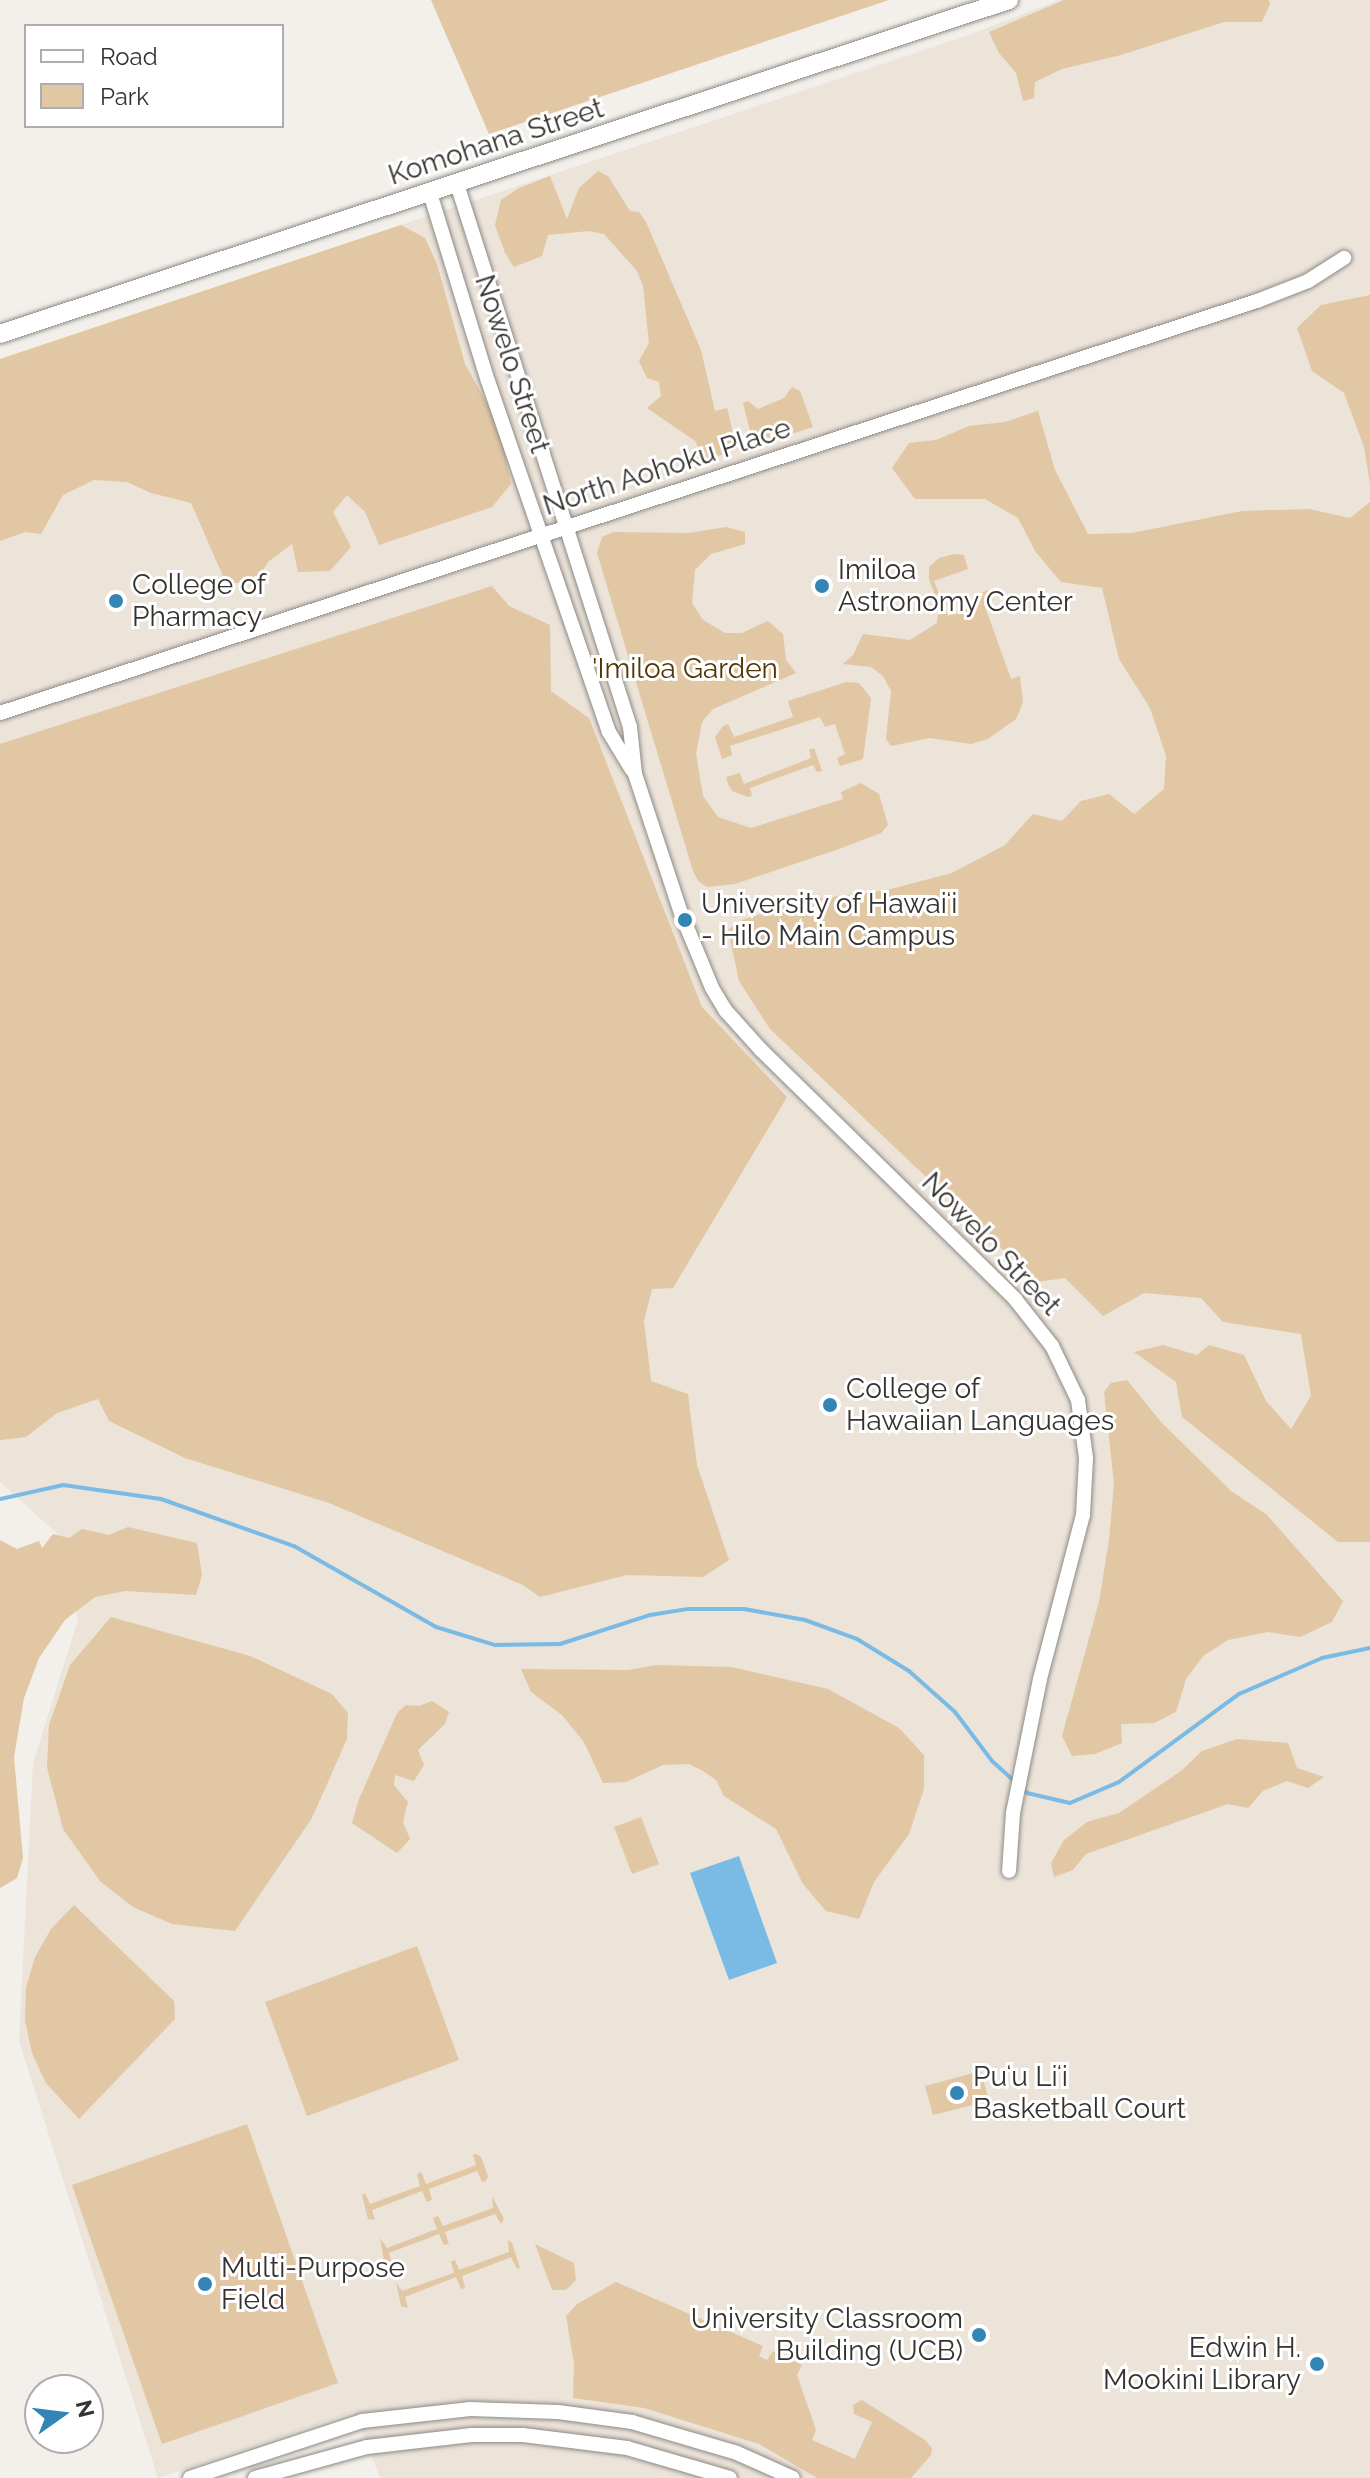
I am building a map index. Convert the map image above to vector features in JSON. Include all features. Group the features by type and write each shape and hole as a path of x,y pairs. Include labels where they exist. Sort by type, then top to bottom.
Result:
{"main road":[{"name":"Komohana Street","path":"0,334 1009,0"}],"street":[{"name":"Nowelo Street","path":"457,184 630,727 635,774 700,964 726,1011 810,1100 1015,1299 1052,1346 1078,1400 1086,1458 1083,1515 1040,1679 1013,1813 1009,1871"},
{"name":"Nowelo Street","path":"430,193 488,381 609,732 635,774"},
{"name":"North Aohoku Place","path":"0,713 1257,301 1308,281 1344,258"},
{"path":"190,2478 362,2421 470,2409 558,2412 632,2422 737,2453 793,2478"},
{"path":"255,2478 367,2447 471,2435 523,2435 601,2444 678,2461 730,2478"}],"shaded area":[{"name":"University of Hawaiʻi - Hilo Main Campus","path":"1059,0 1370,0 1370,2478 380,2478 355,2412 158,2478 19,2041 33,1763 78,1620 60,1536 0,1482 0,359 972,34"}],"green space":[{"path":"431,0 889,0 489,134"},
{"path":"1064,0 1269,0 1270,4 1262,22 1224,22 1121,55 1062,69 1035,82 1034,98 1023,101 1016,73 999,53 989,32"},
{"path":"598,171 608,176 630,211 639,212 646,222 701,350 715,411 727,408 737,449 696,464 694,458 699,449 695,441 647,408 661,396 659,382 647,378 639,361 649,343 643,286 637,271 604,234 589,231 548,235 542,256 514,267 505,253 495,225 501,200 519,188 550,176 567,219 579,188"},
{"path":"401,225 425,238 437,264 465,364 499,425 511,484 492,507 379,545 365,512 347,495 333,512 351,547 330,571 298,572 292,544 268,562 255,583 226,583 191,503 151,493 127,482 94,480 63,495 41,534 25,532 0,541 0,359"},
{"path":"1370,295 1370,484 1364,447 1344,393 1312,371 1297,328 1321,305"},
{"path":"792,387 800,391 813,427 754,446 743,403 748,401 758,409 784,398"},
{"path":"1038,411 1055,470 1088,534 1132,533 1242,511 1309,509 1350,518 1370,502 1370,1542 1338,1542 1182,1417 1176,1382 1134,1352 1163,1345 1197,1355 1209,1345 1244,1355 1266,1401 1291,1429 1311,1396 1301,1334 1223,1322 1201,1298 1144,1293 1103,1316 1065,1278 1037,1282 770,1029 739,981 728,930 742,920 799,901 887,890 952,873 1005,845 1033,814 1062,821 1081,801 1109,794 1134,814 1164,789 1166,756 1150,708 1119,659 1102,588 1061,582 1035,551 1018,518 985,499 915,499 892,468 909,443 936,440 969,426 1005,422"},
{"name":"'Imiloa Garden","path":"726,527 745,532 745,544 711,554 695,570 692,603 703,620 725,633 742,633 768,621 783,634 786,660 796,673 713,709 702,722 696,754 703,796 718,817 751,828 843,799 841,792 861,783 879,794 888,825 881,833 836,850 735,884 707,887 698,881 693,871 597,553 602,537 613,532 689,533"},
{"path":"964,555 968,569 934,581 948,616 980,604 977,594 989,590 993,600 984,604 1011,679 1020,676 1023,702 1016,719 988,739 971,744 930,738 891,746 886,739 891,691 883,676 871,667 843,664 853,655 863,634 910,640 937,623 939,605 929,579 929,567 939,558"},
{"path":"492,586 509,606 550,625 551,691 589,718 702,1007 787,1097 673,1288 652,1289 644,1321 651,1381 688,1394 697,1465 729,1560 703,1577 627,1575 540,1597 523,1585 329,1503 185,1458 109,1421 98,1399 57,1413 26,1437 0,1440 0,744"},
{"path":"846,682 859,683 871,698 863,759 840,766 837,758 845,754 835,724 825,727 820,717 730,746 732,755 722,759 715,737 723,726 728,724 734,737 793,717 788,701"},
{"path":"814,748 822,771 817,772 813,765 750,788 752,796 748,797 732,791 728,784 726,777 740,773 744,784 811,758 809,750"},
{"path":"1127,1380 1161,1422 1231,1491 1267,1515 1343,1601 1332,1622 1300,1637 1268,1632 1228,1640 1203,1656 1186,1679 1176,1712 1154,1723 1121,1724 1122,1743 1095,1754 1072,1756 1062,1736 1099,1602 1114,1484 1104,1392 1111,1383"},
{"path":"128,1527 197,1543 202,1575 196,1595 125,1591 95,1597 65,1620 39,1658 24,1698 14,1757 23,1858 17,1878 0,1888 0,1540 17,1549 39,1541 42,1548 53,1534 69,1538 82,1529 109,1535"},
{"path":"111,1617 250,1656 332,1694 348,1713 347,1739 312,1818 235,1931 172,1924 133,1907 100,1881 63,1829 47,1767 49,1725 70,1665"},
{"path":"656,1665 731,1667 828,1689 899,1728 924,1755 924,1789 909,1834 874,1882 859,1919 826,1911 803,1884 776,1829 724,1796 716,1780 703,1771 689,1764 663,1765 626,1782 603,1783 584,1742 562,1715 531,1692 521,1669 628,1670"},
{"path":"432,1701 449,1712 445,1724 418,1750 424,1765 414,1781 395,1775 394,1785 408,1802 403,1822 410,1839 397,1853 352,1823 359,1799 397,1713 406,1705 419,1706"},
{"path":"1237,1739 1288,1743 1297,1768 1324,1777 1308,1788 1287,1781 1263,1791 1248,1808 1228,1804 1086,1854 1073,1870 1054,1877 1051,1863 1064,1840 1087,1822 1119,1813 1181,1771 1202,1751"},
{"path":"641,1817 659,1864 632,1874 614,1827"},
{"path":"74,1905 174,2001 175,2019 79,2119 46,2083 32,2053 25,2021 26,1988 35,1957 51,1929"},
{"path":"417,1946 459,2060 307,2116 265,2002"},
{"name":"Puʻu Liʻi Basketball Court","path":"981,2071 989,2101 933,2115 925,2086"},
{"name":"Multi-Purpose Field","path":"247,2124 338,2383 162,2444 72,2185"},
{"path":"473,2155 481,2157 488,2176 486,2181 482,2182 477,2171 429,2189 432,2200 427,2202 422,2191 372,2210 375,2220 368,2219 362,2195 365,2193 370,2204 420,2186 417,2174 421,2172 426,2184 476,2165"},
{"path":"492,2196 504,2219 501,2224 495,2214 445,2232 449,2244 444,2245 439,2234 389,2253 392,2263 384,2261 380,2238 387,2248 437,2229 433,2218 438,2216 443,2226 493,2208"},
{"path":"508,2240 512,2243 520,2268 517,2269 511,2257 462,2276 465,2288 461,2289 456,2277 405,2297 408,2308 401,2306 396,2282 402,2291 454,2273 451,2262 455,2260 459,2270 509,2252"},
{"path":"535,2244 574,2263 576,2280 566,2290 552,2290"},
{"path":"616,2282 763,2346 759,2356 767,2360 773,2351 802,2365 797,2375 816,2430 812,2440 855,2459 872,2422 854,2414 853,2405 862,2400 925,2440 932,2448 931,2455 911,2478 817,2478 759,2444 644,2408 573,2398 574,2364 566,2316 577,2304"}],"water":[{"path":"739,1856 777,1963 729,1980 690,1873"}],"waterway":[{"path":"0,1499 63,1485 161,1499 294,1546 436,1627 495,1645 560,1644 650,1615 689,1609 744,1609 805,1620 857,1639 909,1671 955,1712 992,1761 1015,1782"},
{"path":"1022,1788 1027,1793 1070,1803 1119,1782 1239,1694 1322,1658 1370,1648"}],"place":[{"name":"Imiloa Astronomy Center","path":"822,586"},
{"name":"College of Pharmacy","path":"116,601"},
{"name":"University of Hawaiʻi - Hilo Main Campus","path":"685,920"},
{"name":"College of Hawaiian Languages","path":"830,1405"},
{"name":"Puʻu Liʻi Basketball Court","path":"957,2093"},
{"name":"Multi-Purpose Field","path":"205,2284"},
{"name":"University Classroom Building (UCB)","path":"979,2335"},
{"name":"Edwin H. Mookini Library","path":"1317,2364"}]}
